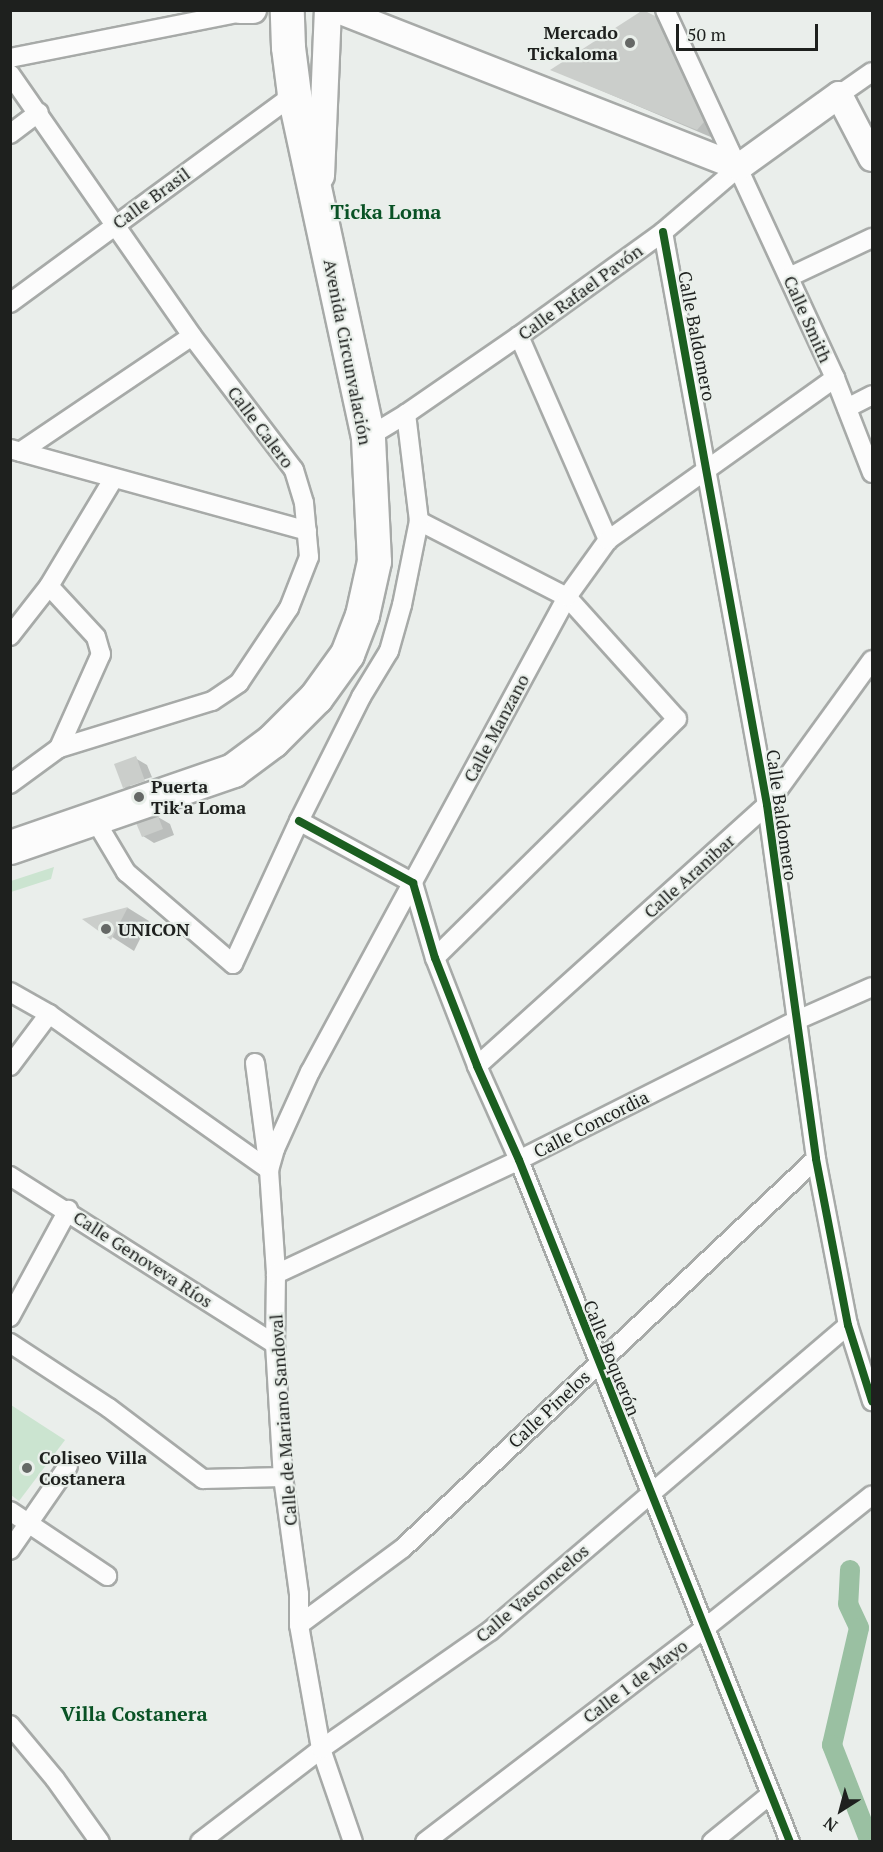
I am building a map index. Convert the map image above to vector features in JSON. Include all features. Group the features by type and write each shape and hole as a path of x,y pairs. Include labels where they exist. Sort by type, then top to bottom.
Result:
{"highway":[{"name":"Avenida Circunvalación","path":"10,847 95,820 233,770 272,741 316,697 347,654 362,615 374,561 368,437 294,94 288,47 287,10"}],"main road":[{"path":"320,212 321,116 328,10"},
{"path":"338,10 739,167"},
{"path":"839,94 873,158"},
{"name":"Calle Rafael Pavón","path":"739,167 839,94"}],"street":[{"name":"Calle Smith","path":"665,10 835,378 872,466"},
{"path":"10,58 245,11"},
{"name":"Calle Rafael Pavón","path":"839,94 873,72"},
{"name":"Calle Calero","path":"10,74 39,112 114,225 192,336 294,470 304,503 309,557 289,608 239,683 212,701 59,748 10,784"},
{"name":"Calle Brasil","path":"10,303 294,94"},
{"path":"10,134 39,112"},
{"name":"Calle Rafael Pavón","path":"368,437 406,414 519,336 663,232 739,167"},
{"name":"Calle Baldomero","path":"663,232 767,805 795,1021 816,1159 848,1325 873,1401"},
{"path":"789,277 873,238"},
{"path":"15,451 192,336"},
{"path":"519,336 608,540"},
{"name":"Calle Manzano","path":"269,1170 274,1149 310,1072 567,597 608,540 835,378"},
{"path":"847,408 873,395"},
{"path":"95,820 126,872 233,964 299,821 361,698 389,651 402,605 419,521 406,414"},
{"path":"15,451 307,531"},
{"path":"10,636 49,586 114,478"},
{"path":"419,521 567,597 676,719 435,958"},
{"path":"49,586 96,637 101,654 59,748"},
{"name":"Calle Aranibar","path":"477,1066 767,805 873,660"},
{"path":"299,821 413,883"},
{"name":"Calle Boquerón","path":"413,883 435,958 477,1066 519,1160 597,1363 790,1842"},
{"name":"Calle Concordia","path":"276,1274 519,1160 795,1021 873,987"},
{"path":"10,992 49,1014 269,1170"},
{"path":"10,1066 49,1014"},
{"name":"Calle de Mariano Sandoval","path":"255,1063 269,1170 276,1274 275,1344 283,1477 299,1594 299,1624 321,1749 353,1842"},
{"name":"Calle Pinelos","path":"299,1624 403,1548 816,1159"},
{"name":"Calle Genoveva Ríos","path":"10,1176 68,1210 275,1344"},
{"path":"10,1317 68,1210"},
{"name":"Calle Vasconcelos","path":"200,1842 321,1749 490,1631 848,1325"},
{"path":"10,1343 109,1408 203,1479 283,1477"},
{"path":"10,1550 68,1466"},
{"name":"Calle 1 de Mayo","path":"424,1842 705,1628 873,1495"},
{"path":"10,1511 107,1576"},
{"path":"10,1725 55,1779 100,1842"},
{"path":"712,1842 771,1794"}],"green space":[{"path":"54,867 51,879 11,892 11,881"},
{"name":"Coliseo Villa Costanera","path":"11,1405 65,1440 19,1501 11,1495"}],"building":[{"name":"Mercado Tickaloma","path":"643,10 655,16 704,122 697,130 550,70"},
{"path":"136,756 145,781 123,788 114,764"},
{"path":"158,816 163,829 142,837 136,823"},
{"name":"UNICON","path":"128,907 111,940 82,919"}],"waterway":[{"path":"850,1570 848,1604 859,1628 832,1745 870,1842"}],"cycle path":[{"path":"663,232 767,805 816,1159 848,1325 872,1401"},
{"path":"299,821 413,883 435,958 477,1066 519,1160 790,1842"}],"place":[{"name":"Mercado Tickaloma","path":"630,43"},
{"name":"Puerta Tik'a Loma","path":"139,797"},
{"name":"UNICON","path":"106,929"},
{"name":"Coliseo Villa Costanera","path":"27,1468"}],"district":[{"name":"Ticka Loma","path":"386,211"},
{"name":"Villa Costanera","path":"134,1713"}]}
